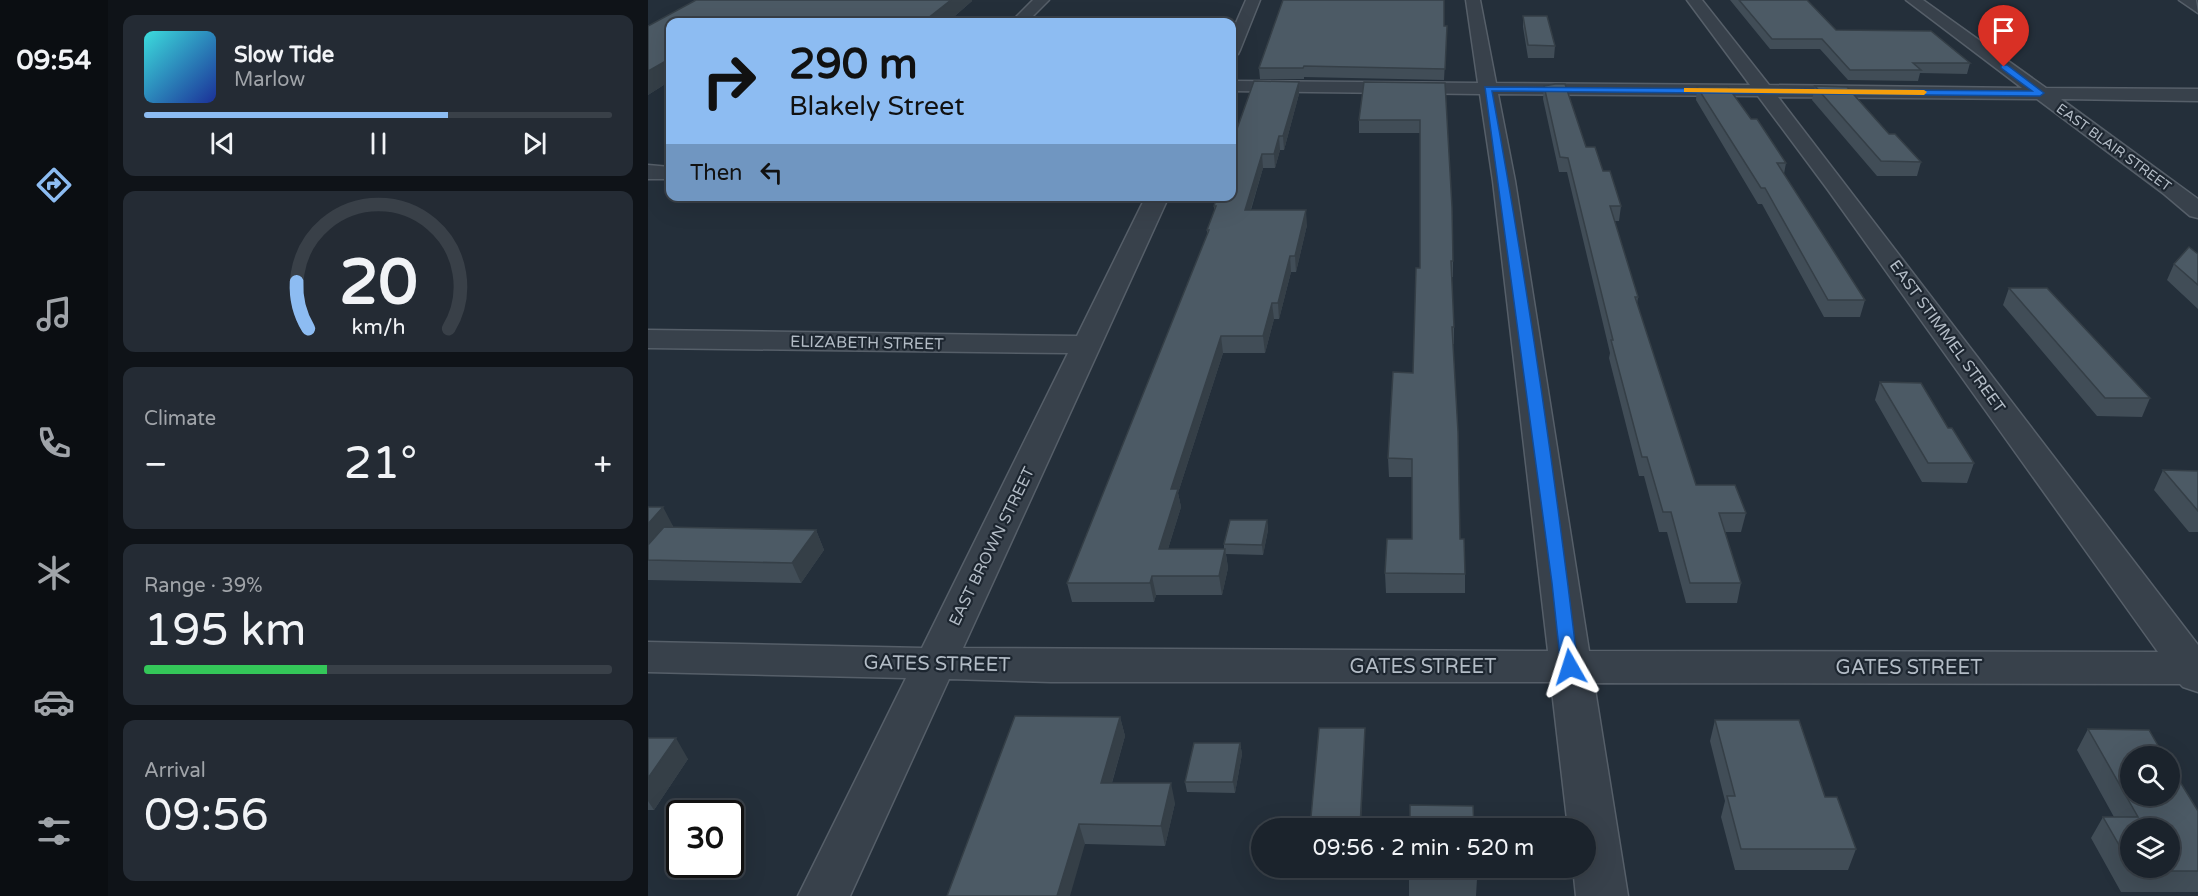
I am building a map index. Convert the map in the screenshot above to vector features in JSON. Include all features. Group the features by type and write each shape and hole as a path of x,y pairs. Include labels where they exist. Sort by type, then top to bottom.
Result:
{"street":[{"path":"1022,18 1042,0"},
{"path":"1236,40 1253,0"},
{"path":"1473,0 1505,193 1602,896"},
{"name":"EAST STIMMEL STREET","path":"1694,0 1836,185 2196,670"},
{"name":"EAST BLAIR STREET","path":"1913,0 2172,189 2198,211"},
{"path":"2186,0 2198,8"},
{"path":"1236,86 2198,95"},
{"path":"648,172 666,173"},
{"name":"EAST BROWN STREET","path":"824,896 1156,201"},
{"name":"ELIZABETH STREET","path":"648,339 1087,345"},
{"name":"GATES STREET","path":"648,657 935,663 2196,670"}],"building":[{"path":"696,0 951,0 928,18 666,18 666,62 648,71 648,26"},
{"path":"1283,0 1444,0 1444,26 1447,26 1445,69 1304,66 1303,68 1259,68"},
{"path":"1739,0 1807,0 1836,30 1931,31 1970,63 1913,63 1921,70 1850,70 1822,39 1772,39"},
{"path":"1523,16 1547,16 1555,46 1528,45"},
{"path":"1254,81 1299,82 1283,136 1279,136 1274,154 1262,154 1245,210 1306,210 1295,256 1290,256 1278,303 1272,303 1263,336 1221,336 1171,489 1178,489 1159,549 1225,549 1219,576 1152,576 1150,583 1067,583 1209,230 1207,230 1216,206 1214,206 1216,201 1236,201 1236,132"},
{"path":"1364,82 1445,83 1452,207 1453,261 1451,261 1454,327 1452,327 1458,432 1460,539 1464,539 1465,574 1385,573 1387,539 1412,539 1412,459 1388,458 1393,372 1413,373 1416,268 1420,268 1420,120 1359,120"},
{"path":"1565,84 1586,147 1595,147 1603,171 1610,171 1621,206 1610,206 1638,297 1635,297 1696,485 1735,485 1746,513 1719,513 1741,583 1690,583 1671,512 1663,512 1647,457 1642,457 1611,340 1613,340 1568,158 1560,157 1544,86"},
{"path":"1815,86 1847,87 1889,134 1895,134 1921,162 1881,161"},
{"path":"1697,87 1728,87 1751,119 1757,119 1786,163 1777,163 1865,300 1828,300 1765,188 1761,188"},
{"path":"2189,247 2198,254 2198,285 2174,264"},
{"path":"2009,288 2047,288 2150,398 2105,398"},
{"path":"1880,382 1921,383 1948,428 1952,428 1974,463 1928,463"},
{"path":"2163,470 2198,471 2198,511"},
{"path":"648,507 663,507 648,524"},
{"path":"1230,520 1267,520 1262,545 1224,544"},
{"path":"664,527 816,530 792,563 648,560 648,545"},
{"path":"1015,716 1120,717 1101,783 1171,783 1161,826 1079,824 1057,896 947,896"},
{"path":"1715,720 1799,720 1825,797 1837,797 1856,849 1741,849 1727,796 1735,796"},
{"path":"1319,728 1365,728 1360,818 1311,818"},
{"path":"2088,729 2149,730 2158,746 2120,746 2120,785"},
{"path":"648,738 676,738 648,778"},
{"path":"1194,743 1240,743 1233,782 1185,782"},
{"path":"2180,782 2198,811 2198,871 2180,871 2180,818 2120,818 2120,847 2103,817 2138,817 2132,806 2180,806"},
{"path":"1410,805 1473,806 1474,818 1410,818"},
{"path":"1477,878 1477,879 1409,879"}],"slow traffic":[{"path":"1687,90 1924,92"}],"route":[{"path":"1570,667 1504,182 1488,88 2040,93 2004,67"}]}
